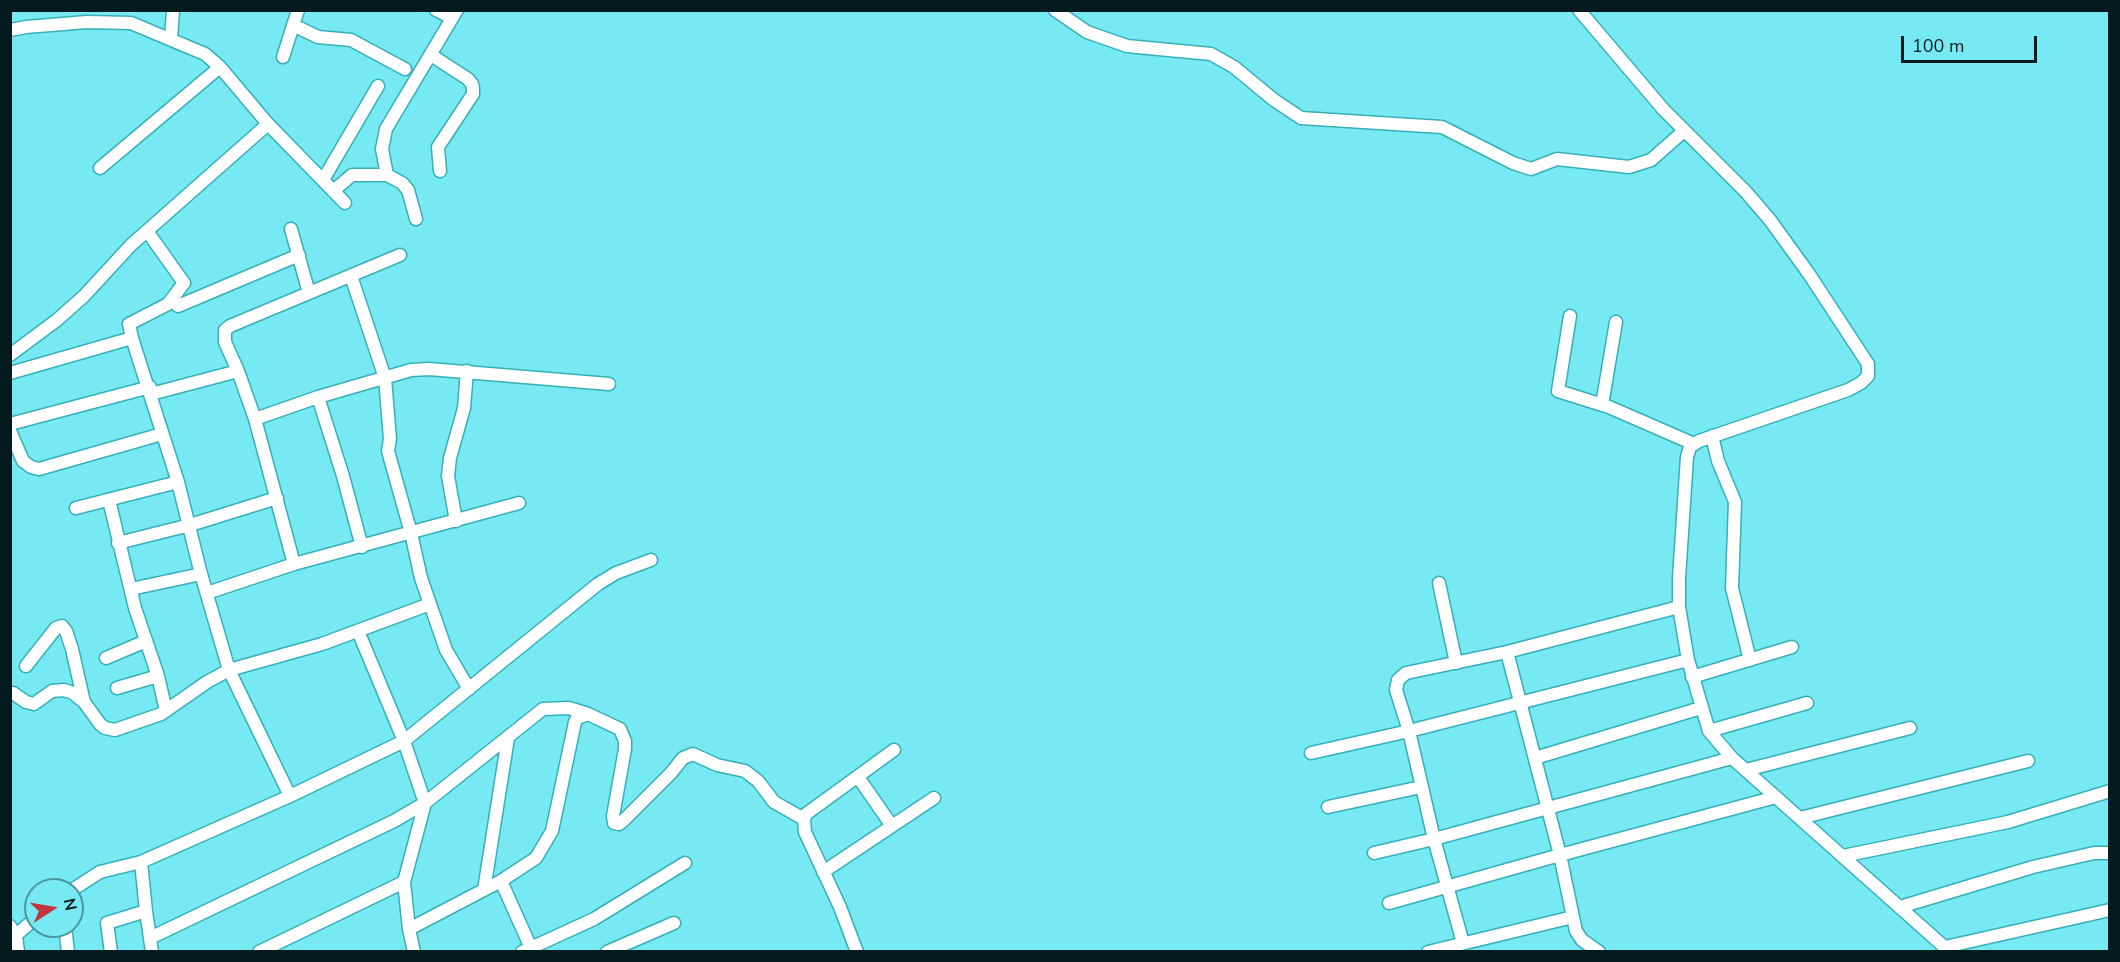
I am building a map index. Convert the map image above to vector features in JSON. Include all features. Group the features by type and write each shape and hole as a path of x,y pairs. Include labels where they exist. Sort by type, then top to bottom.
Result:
{"street":[{"path":"127,10 131,23"},
{"path":"171,39 173,10"},
{"path":"283,57 298,10"},
{"path":"387,175 382,149 386,129 455,14 436,10"},
{"path":"1054,10 1087,32 1127,46 1211,54 1234,67 1274,100 1301,118 1442,127 1513,163 1531,169 1557,159 1629,167 1651,160 1684,131"},
{"path":"1580,10 1663,110 1746,192 1770,220 1809,274 1868,364 1868,376 1848,390 1712,436 1690,447 1687,457 1678,578 1679,607 1692,677 1709,731 1732,758 1948,949 2109,910"},
{"path":"10,30 87,22 131,23 205,54 220,67 268,124 345,203"},
{"path":"293,25 318,37 351,40 405,69"},
{"path":"431,55 468,79 473,88 473,94 438,147 440,171"},
{"path":"100,168 220,67"},
{"path":"323,180 378,86"},
{"path":"10,355 57,320 84,296 131,245 268,124"},
{"path":"333,190 352,175 387,175 402,183 408,190 416,219"},
{"path":"291,229 309,293"},
{"path":"147,231 184,283 168,304 129,324 132,338 178,482 228,670 290,796"},
{"path":"178,306 298,255"},
{"path":"294,564 255,419 225,342 225,330 400,255"},
{"path":"351,276 385,378 390,439 388,451 421,578 446,650 469,689"},
{"path":"1570,316 1558,391 1602,405 1695,444"},
{"path":"1602,405 1616,322"},
{"path":"10,373 132,338"},
{"path":"255,419 318,397 411,370 467,371 609,384"},
{"path":"10,424 238,371"},
{"path":"456,521 448,476 450,458 465,408 467,371"},
{"path":"318,397 362,547"},
{"path":"10,431 23,461 39,469 162,434"},
{"path":"1712,436 1718,461 1735,502 1732,588 1750,660"},
{"path":"76,508 178,482"},
{"path":"118,543 190,525 277,498"},
{"path":"109,501 118,543 158,676 166,711"},
{"path":"207,593 294,564 519,503"},
{"path":"84,882 100,872 141,862 290,796 404,741 598,584 616,573 651,560"},
{"path":"131,589 201,574"},
{"path":"1439,583 1456,663"},
{"path":"11,693 34,704 52,691 60,689 73,693 84,702 100,724 105,728 115,730 166,711 228,670 322,644 430,604"},
{"path":"1463,943 1434,839 1409,731 1396,690 1398,680 1406,673 1507,652 1679,607"},
{"path":"26,666 56,628 62,626 72,649 84,702"},
{"path":"358,631 404,741 425,802 404,882 414,951"},
{"path":"106,658 146,641"},
{"path":"1692,677 1792,647"},
{"path":"1507,652 1560,855 1576,931 1582,940 1599,951"},
{"path":"1311,753 1520,704 1688,660"},
{"path":"117,688 158,676"},
{"path":"1709,731 1807,703"},
{"path":"150,938 394,821 425,802 543,709 569,708 620,729 625,741 625,749 613,816 614,823 623,821 683,758 693,754 717,765 745,771 758,781 774,802 804,819"},
{"path":"1535,758 1701,708"},
{"path":"409,928 501,881 536,858 552,831 575,722 577,718 588,714"},
{"path":"1746,770 1910,728"},
{"path":"484,890 508,738"},
{"path":"857,951 840,907 805,832 804,819 806,814 894,750"},
{"path":"1374,853 1434,839 1732,758"},
{"path":"1800,819 2028,761"},
{"path":"858,777 892,826"},
{"path":"1328,807 1421,787"},
{"path":"1843,856 2008,822 2109,791"},
{"path":"1389,903 1776,797"},
{"path":"823,872 934,798"},
{"path":"1900,907 2033,867 2094,853 2109,853"},
{"path":"141,862 152,951"},
{"path":"501,881 527,950 594,919 685,863"},
{"path":"259,951 404,882"},
{"path":"111,951 107,923 146,911"},
{"path":"1428,951 1573,917"},
{"path":"608,951 674,923"},
{"path":"12,934 18,951"}]}
